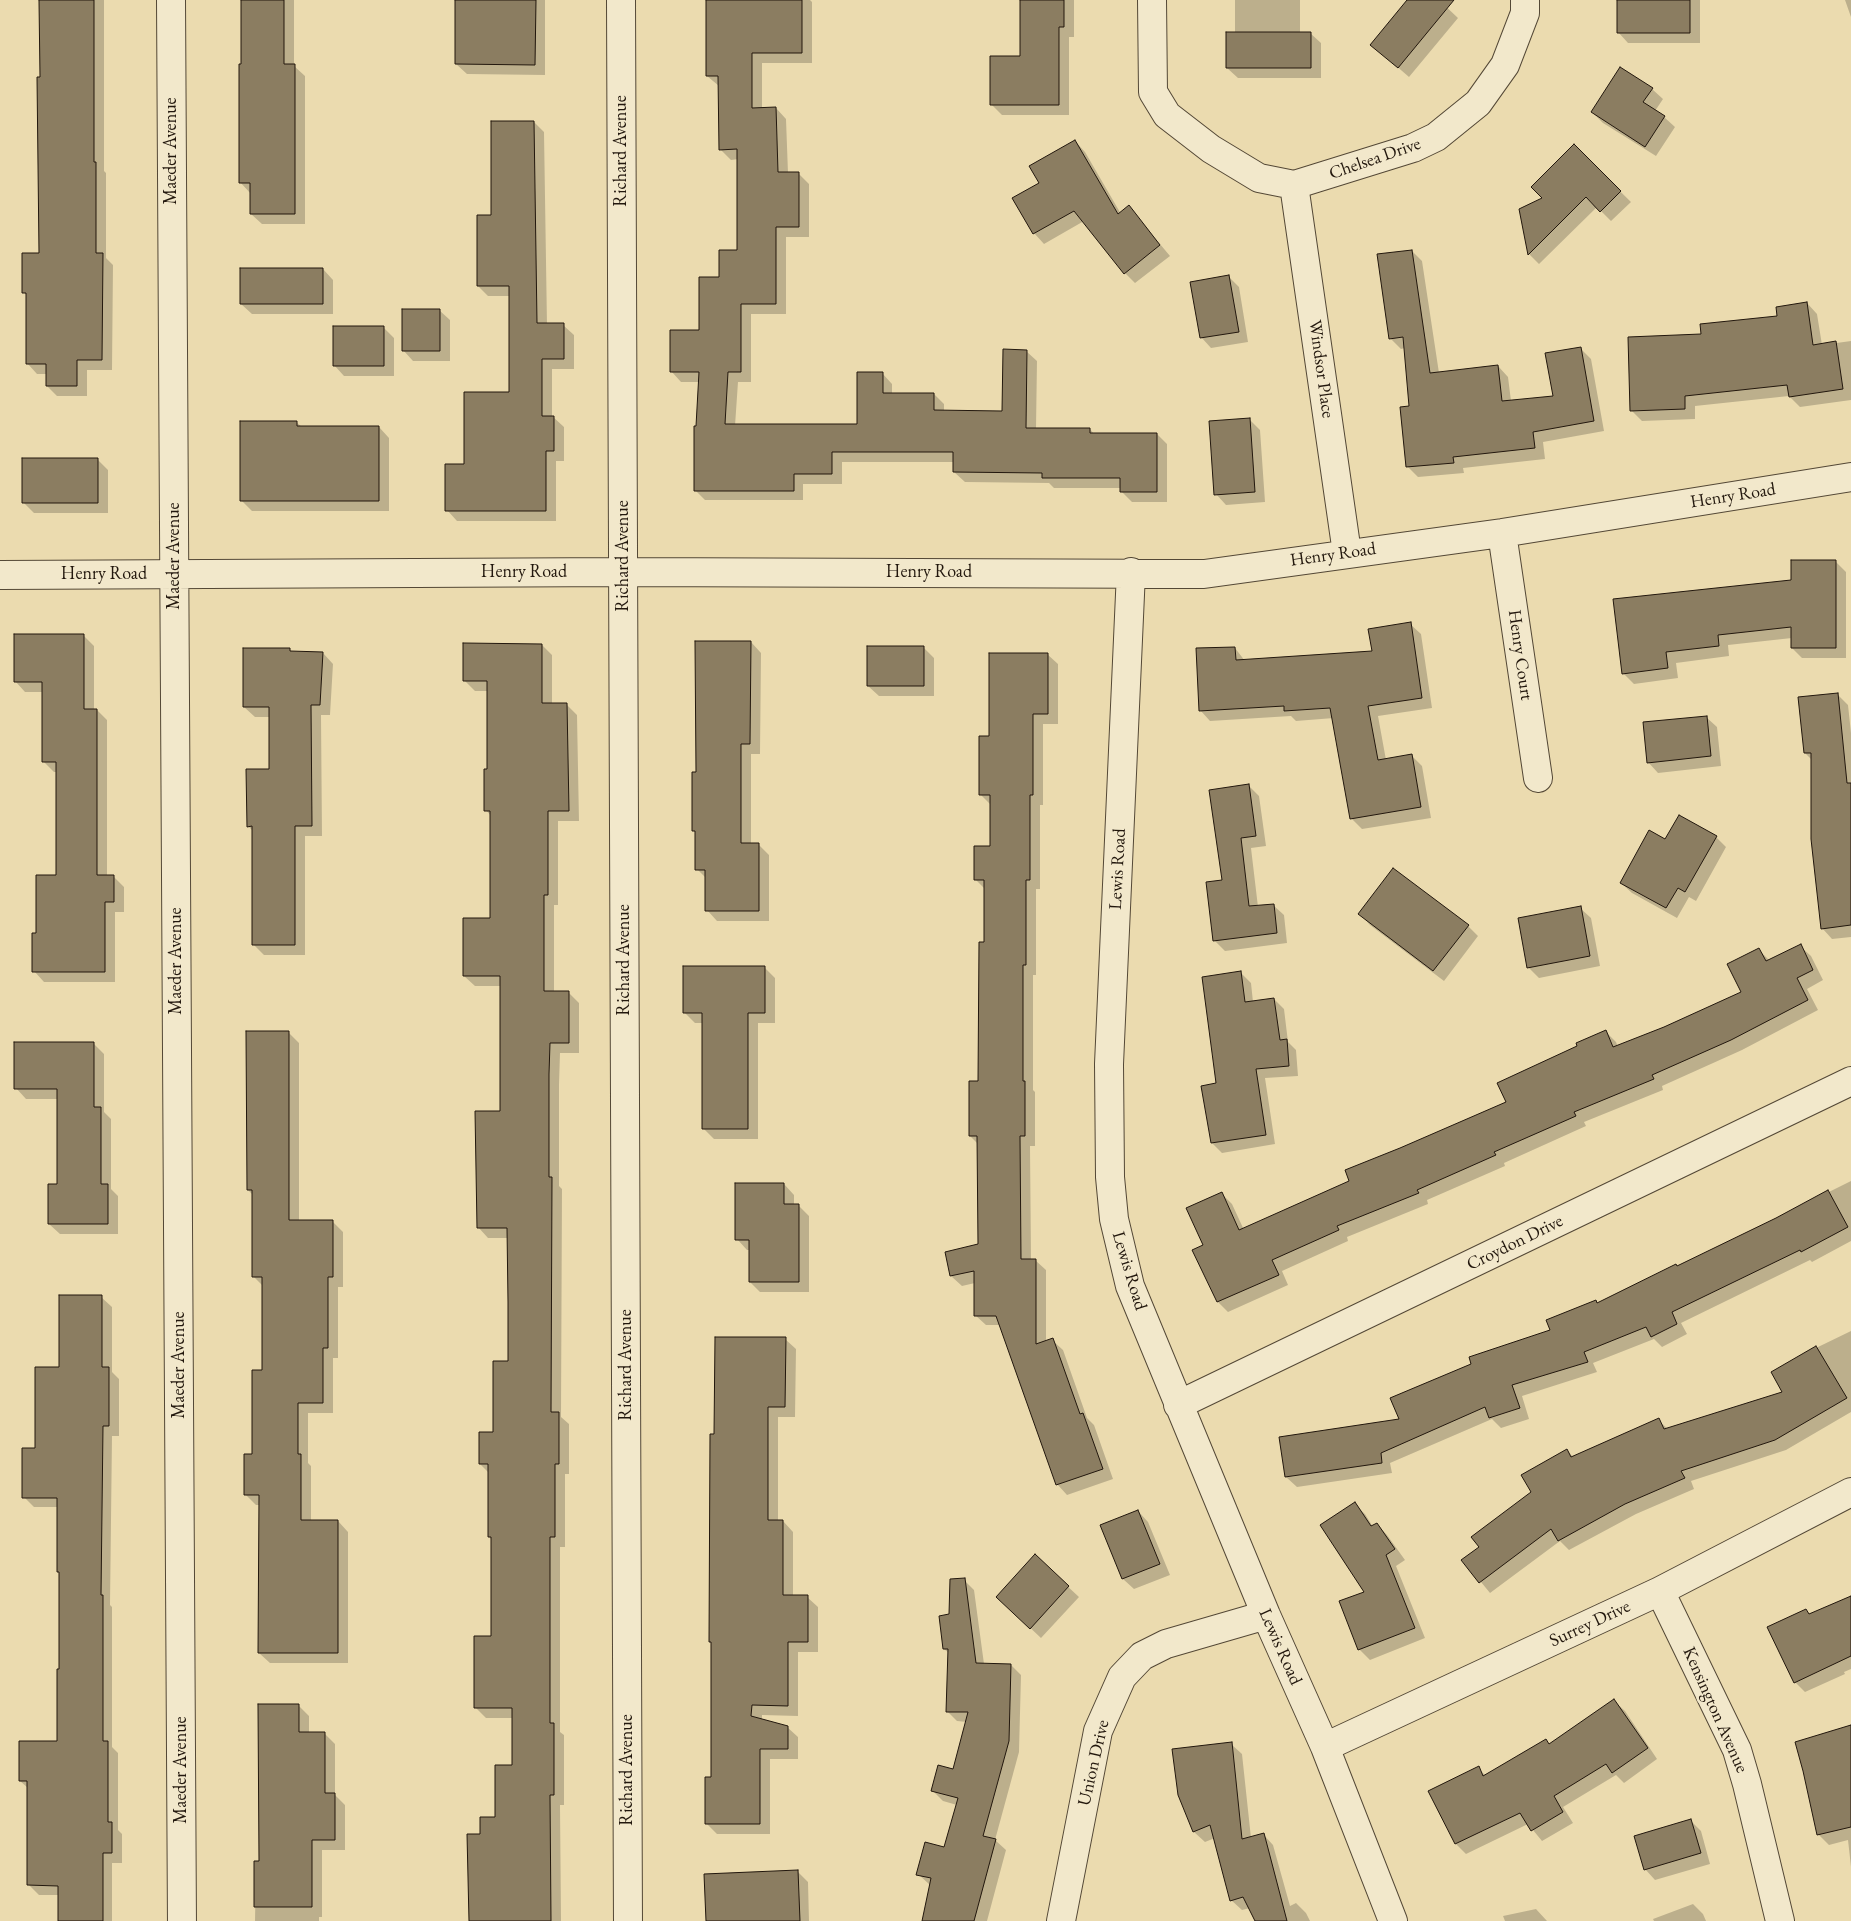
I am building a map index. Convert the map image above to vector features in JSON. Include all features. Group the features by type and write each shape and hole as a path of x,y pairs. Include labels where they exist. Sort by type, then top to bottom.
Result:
{"street":[{"name":"Maeder Avenue","path":"171,0 182,1921"},
{"name":"Richard Avenue","path":"621,0 628,1921"},
{"path":"1152,0 1152,92 1168,115 1211,149 1259,178 1294,185"},
{"name":"Chelsea Drive","path":"1294,185 1413,148 1436,137 1478,103 1505,65 1525,13 1525,0"},
{"name":"Windsor Place","path":"1294,185 1347,553"},
{"name":"Henry Road","path":"0,574 623,572 1131,572 1204,574 1502,533 1851,477"},
{"name":"Henry Court","path":"1502,533 1538,778"},
{"name":"Lewis Road","path":"1131,572 1109,1064 1110,1177 1114,1219 1130,1286 1266,1615 1325,1747 1393,1921"},
{"name":"Croydon Drive","path":"1178,1405 1851,1081"},
{"name":"Surrey Drive","path":"1325,1747 1660,1591 1851,1492"},
{"name":"Kensington Avenue","path":"1660,1591 1737,1750 1780,1921"},
{"name":"Union Drive","path":"1061,1921 1098,1731 1122,1677 1142,1656 1166,1644 1266,1615"}],"building":[{"path":"39,0 94,0 96,253 103,253 102,360 77,360 77,386 46,386 46,364 26,364 26,293 22,293 22,253 39,253 37,77 40,77"},
{"path":"241,0 284,0 284,64 295,64 295,214 250,214 250,183 239,183"},
{"path":"455,0 536,0 535,65 455,64"},
{"path":"706,0 802,0 802,53 752,53 752,108 776,107 778,172 799,172 799,227 776,227 776,304 741,304 741,372 728,372 725,424 857,424 857,372 883,372 883,393 934,393 934,410 1002,411 1003,349 1027,350 1026,428 1090,428 1090,433 1157,433 1157,492 1120,492 1120,478 1042,478 1042,473 953,472 953,452 832,452 832,474 794,474 794,491 694,491 694,426 696,426 699,372 670,372 670,330 699,330 699,277 719,277 719,250 737,250 737,149 719,150 718,76 706,76"},
{"path":"1020,0 1064,0 1064,27 1059,27 1059,105 990,105 990,56 1020,56"},
{"path":"1407,0 1454,0 1398,68 1370,45"},
{"path":"1617,0 1690,0 1690,33 1617,33"},
{"path":"1226,32 1311,32 1311,68 1226,68"},
{"path":"1620,67 1653,88 1643,102 1665,116 1645,147 1591,112"},
{"path":"491,121 534,121 537,323 564,323 564,359 542,359 542,416 554,416 554,451 546,451 546,511 445,511 445,464 464,464 464,392 509,392 509,286 477,286 477,215 491,215"},
{"path":"1075,140 1118,214 1129,205 1160,245 1124,274 1074,211 1033,234 1012,198 1039,183 1029,166"},
{"path":"1574,144 1621,191 1600,212 1586,197 1528,255 1519,209 1542,198 1531,187"},
{"path":"1412,250 1430,373 1498,365 1502,401 1553,396 1545,353 1581,347 1594,421 1533,432 1535,448 1453,457 1454,463 1406,467 1400,407 1409,406 1403,337 1389,339 1377,254"},
{"path":"240,268 323,268 323,304 240,304"},
{"path":"1229,275 1239,332 1200,338 1190,282"},
{"path":"1807,302 1813,345 1836,341 1843,389 1789,397 1787,385 1685,396 1685,409 1630,411 1628,337 1701,334 1700,324 1777,316 1776,307"},
{"path":"402,309 440,309 440,351 402,351"},
{"path":"333,326 384,326 384,366 333,366"},
{"path":"1250,418 1255,492 1214,495 1209,421"},
{"path":"240,421 297,421 297,426 379,426 379,501 240,501"},
{"path":"22,458 98,458 98,503 22,503"},
{"path":"1791,560 1836,560 1836,648 1791,648 1791,627 1718,635 1719,646 1666,652 1668,668 1622,674 1613,599 1791,580"},
{"path":"1411,622 1422,698 1368,706 1378,760 1412,754 1421,807 1350,819 1330,708 1284,711 1284,706 1199,711 1196,648 1235,647 1236,660 1372,651 1368,629"},
{"path":"14,634 84,634 84,709 97,709 97,875 114,875 114,902 105,902 105,972 32,972 32,933 36,933 36,875 56,875 56,762 42,762 42,682 14,682"},
{"path":"695,641 751,641 750,744 741,744 741,843 759,843 759,911 705,911 705,870 695,870 695,831 692,831 692,772 696,772"},
{"path":"463,643 542,644 542,703 567,703 569,811 548,811 548,895 544,895 544,991 569,991 569,1043 550,1043 549,1074 549,1177 552,1177 551,1412 559,1412 559,1464 555,1464 555,1537 550,1537 550,1723 554,1723 554,1795 550,1795 551,1921 469,1921 467,1834 480,1834 480,1817 495,1817 495,1765 512,1765 512,1708 474,1708 474,1636 491,1636 491,1537 488,1537 488,1464 479,1464 479,1432 493,1432 493,1361 508,1361 508,1302 507,1228 477,1228 475,1111 500,1111 500,976 463,976 463,918 490,918 490,811 484,811 484,769 487,769 487,681 463,681"},
{"path":"867,646 924,646 924,686 867,686"},
{"path":"243,648 290,648 290,651 323,652 320,705 311,705 312,826 295,826 295,945 252,945 252,826 247,827 246,769 269,769 269,707 243,707"},
{"path":"989,653 1048,653 1048,714 1033,714 1033,795 1030,795 1030,880 1026,880 1026,965 1023,965 1025,1136 1020,1136 1021,1259 1036,1259 1036,1344 1053,1338 1080,1414 1083,1413 1103,1469 1056,1485 996,1316 974,1316 974,1271 950,1276 945,1252 978,1244 977,1136 969,1136 969,1081 978,1081 979,942 984,942 984,880 974,880 974,846 990,846 990,795 979,795 979,736 989,736"},
{"path":"1838,693 1847,783 1851,783 1851,925 1821,929 1811,839 1811,753 1804,753 1798,697"},
{"path":"1707,716 1711,756 1647,763 1643,722"},
{"path":"1249,784 1256,836 1241,838 1249,906 1274,904 1277,933 1213,941 1206,882 1222,880 1209,790"},
{"path":"1679,815 1717,836 1685,892 1678,888 1666,908 1620,883 1649,830 1665,839"},
{"path":"1393,868 1469,925 1433,971 1358,914"},
{"path":"1581,906 1590,956 1527,968 1518,918"},
{"path":"1801,944 1813,970 1797,978 1808,1000 1731,1040 1652,1075 1654,1079 1574,1112 1576,1116 1494,1152 1496,1155 1417,1190 1419,1193 1337,1226 1339,1230 1272,1260 1279,1275 1217,1302 1192,1250 1203,1245 1186,1208 1222,1192 1239,1230 1349,1181 1345,1170 1506,1102 1497,1083 1577,1046 1576,1043 1606,1030 1613,1047 1664,1027 1741,992 1727,964 1759,948 1766,961"},
{"path":"683,966 765,966 765,1013 748,1013 748,1129 702,1129 702,1013 683,1013"},
{"path":"1241,971 1245,1002 1274,998 1280,1040 1287,1039 1289,1066 1256,1069 1266,1135 1211,1143 1201,1086 1216,1083 1202,977"},
{"path":"246,1031 289,1031 289,1220 333,1220 333,1277 328,1277 328,1348 323,1348 323,1403 298,1403 298,1454 301,1454 301,1520 338,1520 338,1653 258,1653 259,1495 244,1495 244,1454 252,1454 252,1370 262,1370 262,1277 252,1277 252,1190 247,1190"},
{"path":"14,1042 94,1042 94,1107 101,1107 101,1184 108,1184 108,1224 48,1224 48,1184 57,1184 57,1089 14,1089"},
{"path":"735,1183 784,1183 784,1204 799,1204 799,1282 749,1282 749,1240 735,1240"},
{"path":"1828,1190 1848,1227 1801,1252 1800,1250 1672,1312 1677,1324 1651,1337 1646,1327 1584,1352 1588,1362 1512,1385 1520,1408 1489,1418 1485,1407 1381,1453 1382,1463 1285,1477 1279,1437 1399,1419 1390,1398 1471,1364 1469,1357 1550,1330 1546,1320 1596,1300 1597,1303 1776,1218"},
{"path":"59,1295 102,1295 102,1367 109,1367 109,1426 103,1426 101,1595 103,1595 103,1741 108,1741 108,1822 112,1822 112,1853 103,1853 103,1921 58,1921 58,1886 27,1885 27,1781 19,1781 19,1741 57,1741 59,1572 57,1572 57,1498 22,1498 22,1448 35,1448 35,1367 59,1367"},
{"path":"715,1337 786,1337 785,1407 768,1407 768,1520 783,1520 783,1595 808,1595 808,1642 788,1642 788,1706 752,1705 751,1716 788,1726 788,1749 760,1749 760,1824 705,1824 705,1777 711,1777 711,1642 709,1642 710,1434 714,1434"},
{"path":"1816,1346 1847,1398 1775,1440 1681,1471 1685,1478 1625,1504 1558,1541 1551,1529 1479,1583 1461,1560 1479,1547 1471,1537 1531,1492 1521,1475 1567,1449 1571,1457 1659,1418 1664,1429 1782,1392 1771,1372"},
{"path":"1355,1502 1371,1526 1377,1523 1395,1549 1386,1555 1415,1628 1358,1650 1339,1601 1364,1592 1320,1525"},
{"path":"1138,1510 1160,1564 1122,1579 1100,1525"},
{"path":"1035,1554 1069,1586 1030,1629 996,1597"},
{"path":"965,1578 976,1663 1011,1664 1009,1741 983,1836 996,1839 974,1921 922,1921 931,1878 916,1875 925,1842 944,1847 958,1798 931,1791 938,1765 953,1769 968,1712 946,1712 948,1649 943,1649 939,1616 949,1614 950,1579"},
{"path":"1851,1596 1851,1656 1794,1683 1767,1627 1806,1609 1809,1614"},
{"path":"1614,1699 1648,1748 1612,1773 1606,1764 1554,1796 1563,1812 1531,1831 1520,1813 1455,1844 1428,1791 1479,1766 1483,1776 1546,1739 1549,1744"},
{"path":"258,1704 299,1704 299,1732 325,1732 325,1793 335,1793 335,1840 312,1840 312,1907 254,1907 254,1861 259,1861"},
{"path":"1851,1725 1851,1827 1817,1835 1795,1742"},
{"path":"1232,1742 1242,1839 1264,1833 1287,1921 1255,1921 1243,1897 1230,1901 1210,1825 1193,1832 1178,1795 1172,1749"},
{"path":"1691,1819 1701,1853 1644,1870 1634,1836"},
{"path":"798,1870 800,1921 706,1921 704,1874"}]}
